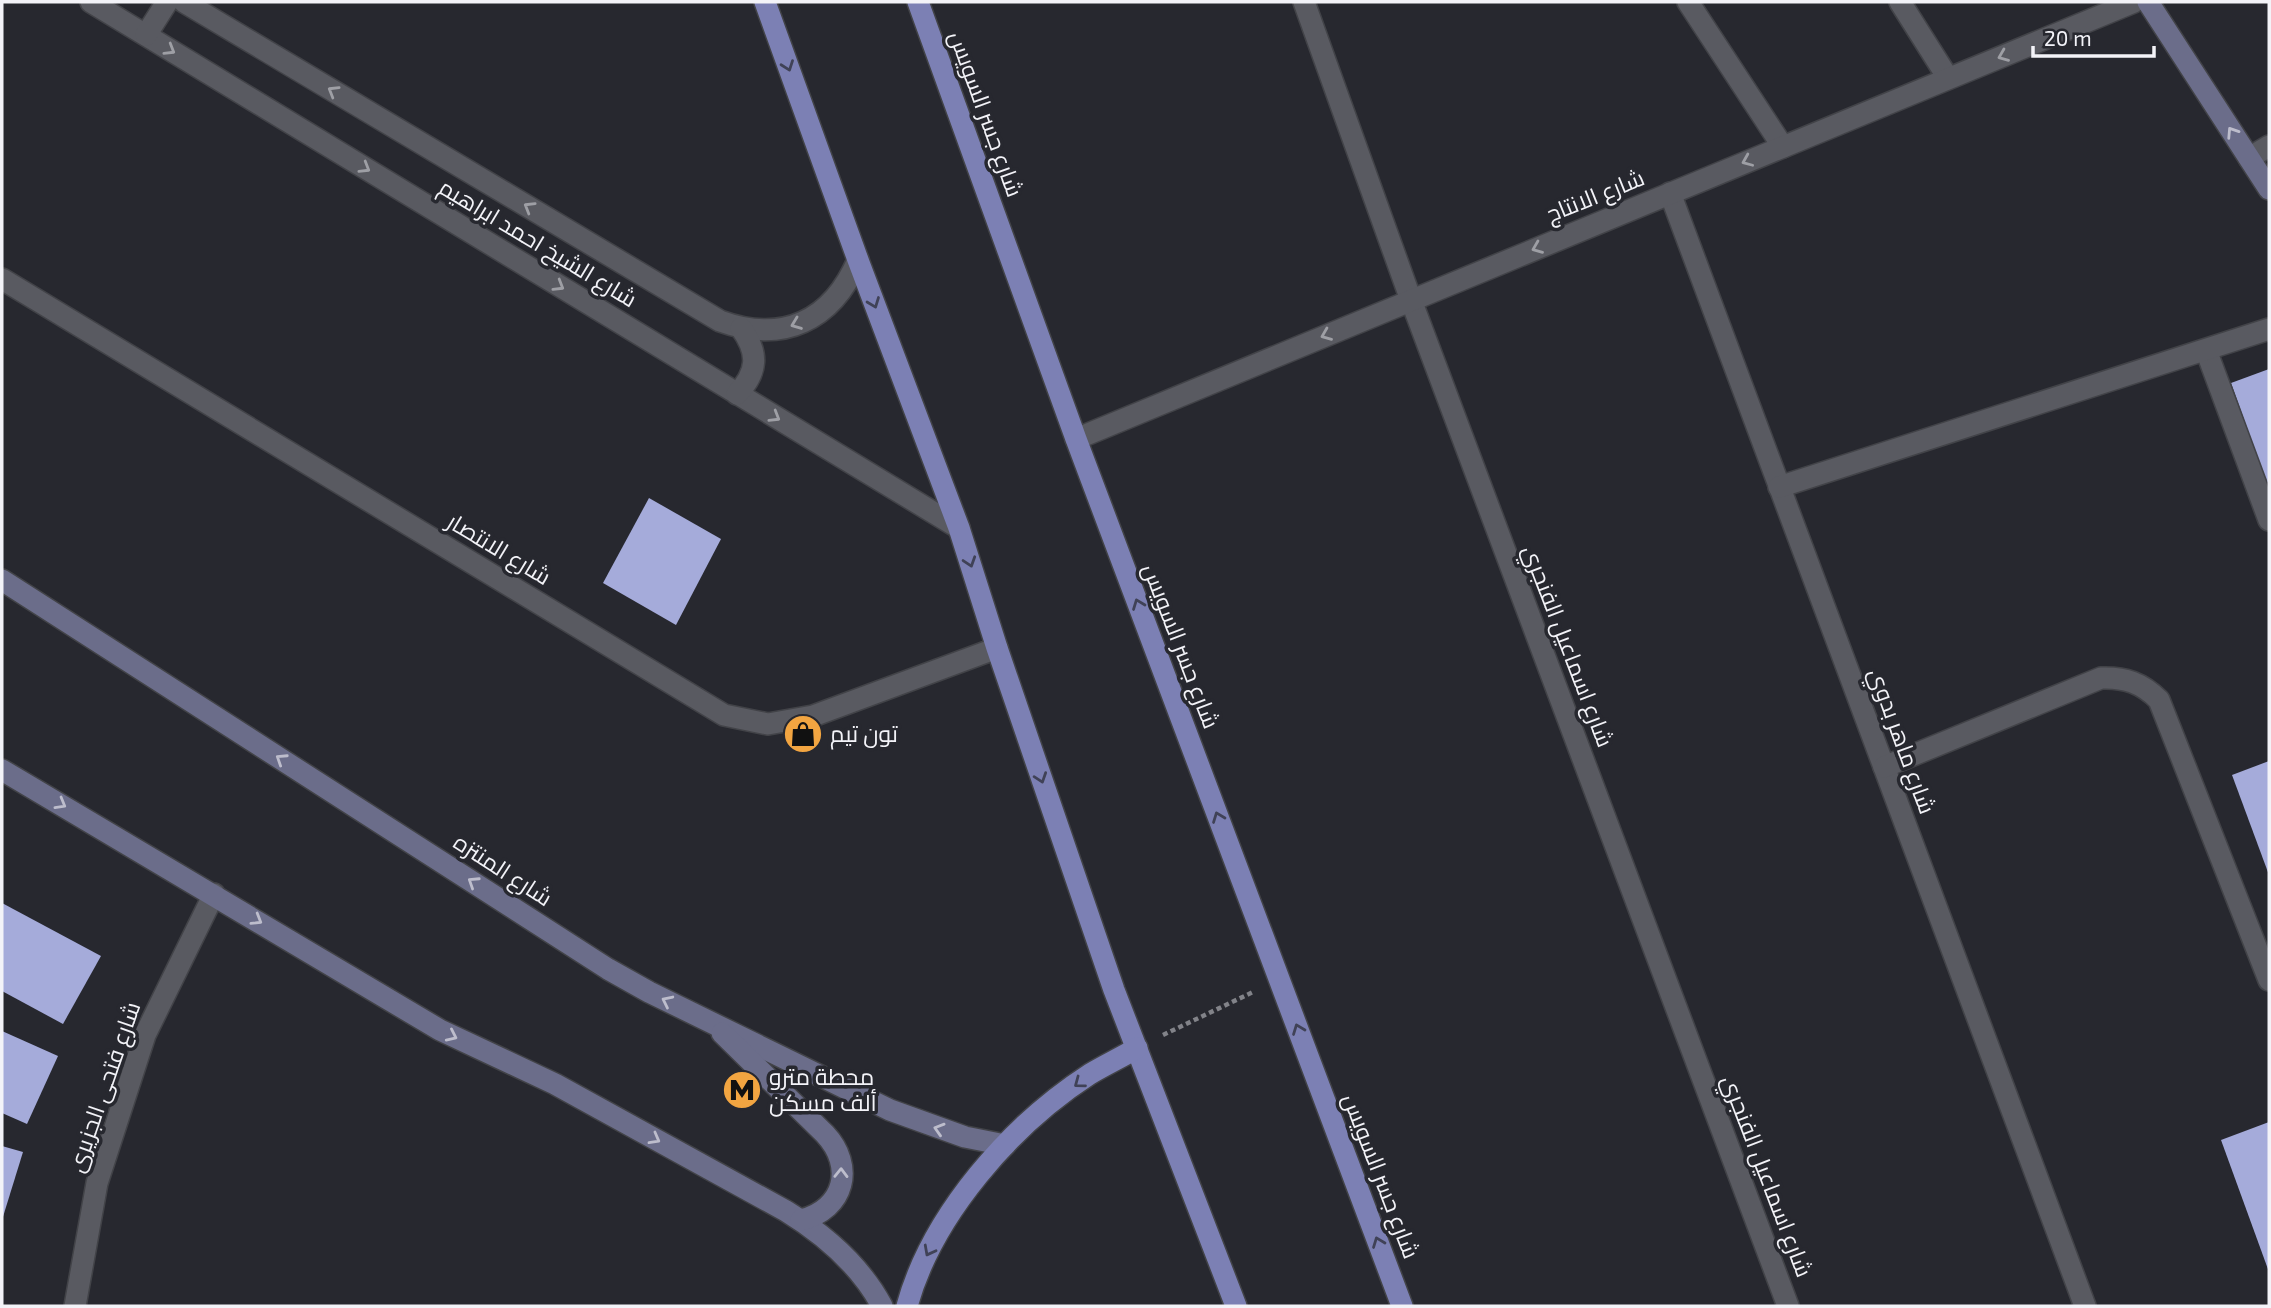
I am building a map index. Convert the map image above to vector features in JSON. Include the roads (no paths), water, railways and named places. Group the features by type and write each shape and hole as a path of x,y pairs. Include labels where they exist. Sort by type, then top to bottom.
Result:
{"main road":[{"path":"765,2 959,528 997,648 1115,990 1236,1306"},
{"name":"شارع جسر السويس","path":"918,2 1076,439 1402,1306"},
{"path":"907,1306 915,1277 940,1230 970,1187 1005,1145 1046,1108 1089,1075 1137,1048"}],"street":[{"name":"شارع الشيخ احمد ابراهيم","path":"91,2 959,528"},
{"path":"146,35 167,2"},
{"name":"شارع الشيخ احمد ابراهيم","path":"184,2 720,321 763,331 785,328 815,315 838,296 858,260"},
{"name":"شارع اسماعيل الفنجري","path":"1304,2 1411,300 1788,1306"},
{"path":"1688,2 1783,147"},
{"path":"1900,2 1948,78"},
{"name":"شارع الانتاج","path":"1076,439 2134,2"},
{"path":"2148,2 2269,189"},
{"path":"2249,158 2269,146"},
{"name":"شارع ماهر بدوي","path":"1670,193 2085,1306"},
{"name":"شارع الانتصار","path":"2,279 724,715 768,723 813,716 997,648"},
{"path":"737,394 748,383 754,369 750,340 741,328"},
{"path":"1779,487 2269,329"},
{"path":"2206,350 2269,520"},
{"name":"شارع المنتزه","path":"2,580 649,992 890,1110 965,1137 1005,1145"},
{"path":"1884,767 2101,678 2125,679 2147,688 2159,699 2269,980"},
{"path":"2,770 440,1030 555,1084 801,1220 842,1254 862,1276 881,1306"},
{"name":"شارع فتحى الجزيرى","path":"75,1306 97,1183 145,1035 214,894"},
{"path":"712,1023 825,1134 841,1157 843,1170 836,1198 815,1217 801,1220"}],"place":[{"name":"تون تيم","path":"803,734"},
{"name":"محطة مترو ألف مسكن","path":"742,1090"}]}
